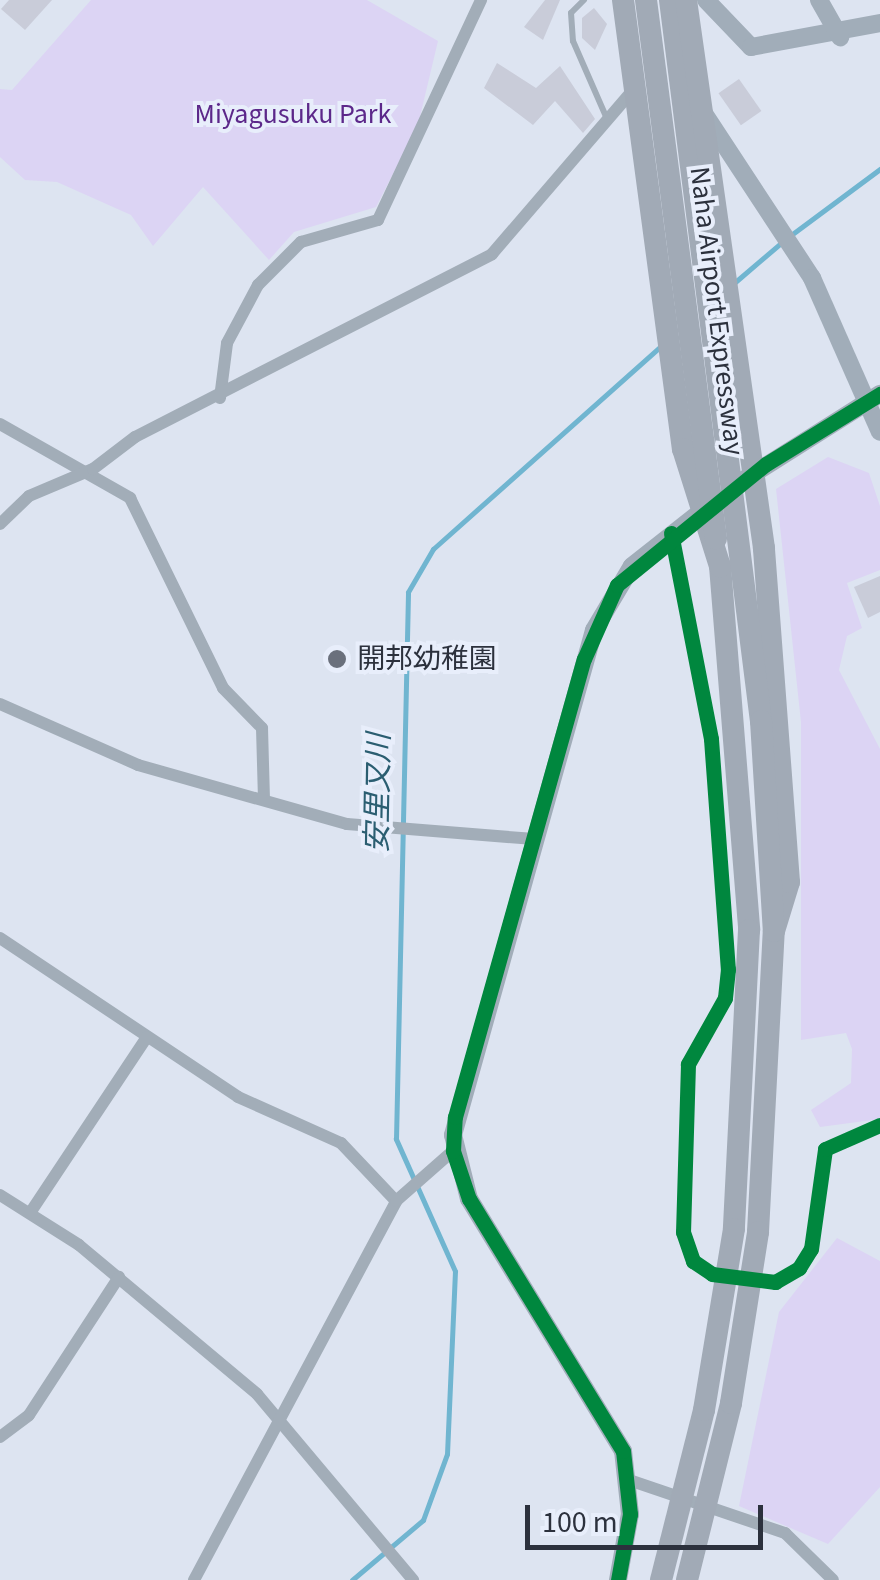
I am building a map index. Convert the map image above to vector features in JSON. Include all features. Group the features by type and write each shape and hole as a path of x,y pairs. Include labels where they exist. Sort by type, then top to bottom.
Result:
{"highway":[{"path":"623,0 684,449 720,566"},
{"name":"Naha Airport Expressway","path":"646,0 720,566 747,867 748,1056 734,1229 704,1410 661,1580"},
{"name":"Naha Airport Expressway","path":"670,0 762,721 774,931 774,1041 758,1232 731,1403 686,1580"},
{"path":"687,0 772,612 789,882 774,931"}],"street":[{"path":"220,398 227,343 258,285 301,242 378,220 418,151 481,0"},
{"path":"637,0 793,247 874,397 880,432"},
{"path":"0,524 29,496 92,469 135,437 220,398 492,254 608,121 687,0"},
{"path":"706,0 751,47 840,37 880,23"},
{"path":"818,0 840,37"},
{"path":"618,1580 629,1480 591,1385 490,1237 453,1151 472,1046 594,630 632,566 671,533 874,397"},
{"path":"0,424 92,469 130,498 223,688 262,728 264,800"},
{"path":"671,533 711,740 728,969 725,998 688,1064 683,1232 693,1261 712,1274 775,1282 799,1268 811,1249 825,1149 880,1125"},
{"path":"0,704 138,766 348,824 534,839"},
{"path":"0,938 238,1097 341,1143 396,1201"},
{"path":"30,1212 147,1038"},
{"path":"194,1580 396,1201 453,1151"},
{"path":"0,1195 30,1212 118,1277 282,1420 413,1580"},
{"path":"0,1438 29,1415 118,1277"},
{"path":"629,1480 662,1484 785,1534 833,1580"}],"lane":[{"path":"584,0 571,13 573,41 608,121"}],"green space":[{"name":"Miyagusuku Park","path":"91,0 367,0 438,41 418,125 376,207 294,232 269,260 203,187 153,246 131,215 57,182 25,180 0,157 0,89 12,90"},
{"path":"828,457 869,473 880,506 880,570 847,583 862,628 847,636 839,670 880,749 880,1119 820,1127 811,1110 851,1083 852,1049 846,1033 801,1040 801,722 776,489"},
{"path":"837,1238 880,1261 880,1487 828,1544 739,1506 779,1312"}],"building":[{"path":"9,0 52,0 25,30 1,9"},
{"path":"545,0 560,0 543,40 524,27"},
{"path":"594,8 607,24 595,50 582,38 582,18"},
{"path":"497,63 536,88 560,66 595,119 583,133 555,101 533,125 484,88"},
{"path":"739,79 761,111 741,125 719,93"},
{"path":"880,576 880,612 868,618 854,587"}],"waterway":[{"name":"安里又川","path":"791,235 880,169"},
{"name":"安里又川","path":"734,283 782,242"},
{"name":"安里又川","path":"352,1580 423,1520 447,1454 455,1271 396,1139 408,592 433,549 661,346"}],"cycle path":[{"path":"618,1580 630,1514 623,1451 469,1199 453,1151 455,1117 584,659 617,585 766,464 880,394"},
{"path":"671,533 711,739 728,969 725,998 688,1064 683,1232 693,1261 712,1274 775,1282 799,1268 811,1249 825,1149 880,1125"}],"place":[{"name":"開邦幼稚園","path":"337,659"}]}
